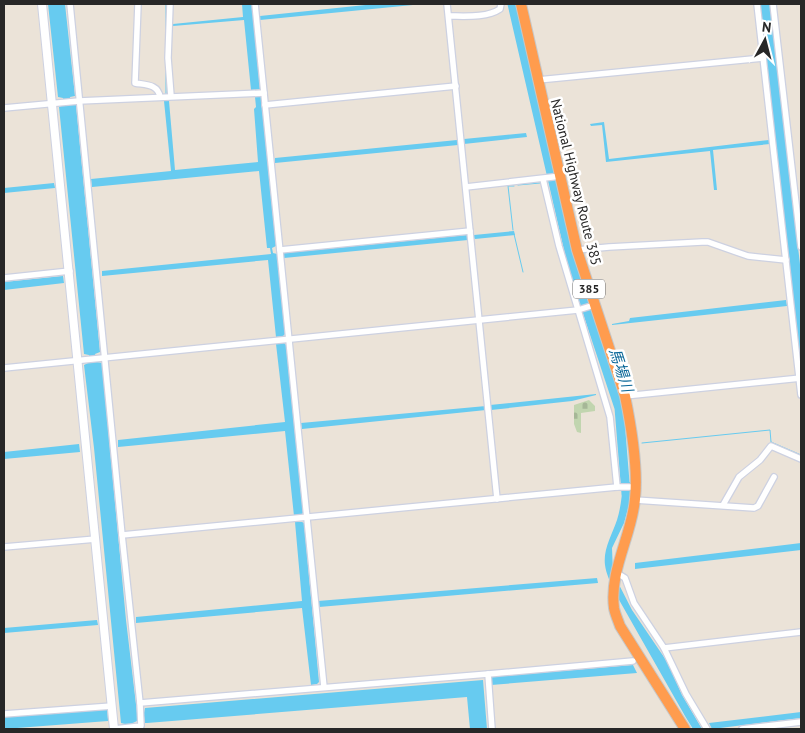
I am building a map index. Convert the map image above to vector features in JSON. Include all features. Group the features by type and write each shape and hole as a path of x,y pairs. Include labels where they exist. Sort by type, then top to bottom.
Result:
{"highway":[{"name":"National Highway Route 385","path":"521,4 577,250 593,305 625,396 630,420 636,500 632,522 617,573 613,594 614,610 620,626 685,729"}],"street":[{"path":"42,4 114,729 142,728 102,358 70,4"},
{"path":"138,4 135,83 155,87 166,97"},
{"path":"166,97 170,4"},
{"path":"255,4 306,518 318,688"},
{"path":"448,4 497,499"},
{"path":"449,16 476,15 497,11 500,9 501,4"},
{"path":"756,4 801,395"},
{"path":"773,4 801,247"},
{"path":"538,80 763,58"},
{"path":"266,105 456,86"},
{"path":"4,108 71,101 264,93"},
{"path":"466,187 559,176"},
{"path":"544,179 559,246 604,392 610,417 619,487"},
{"path":"280,250 470,231"},
{"path":"577,250 708,242 748,256 786,260"},
{"path":"4,278 70,271"},
{"path":"4,368 578,310 593,305"},
{"path":"625,396 800,378"},
{"path":"723,505 739,477 760,460 771,446 801,459"},
{"path":"636,500 754,508 758,506 774,477"},
{"path":"122,536 634,487"},
{"path":"4,547 96,539"},
{"path":"617,573 625,578 634,603 664,648 686,694 707,729"},
{"path":"664,648 801,632"},
{"path":"140,703 633,662"},
{"path":"488,674 492,729"},
{"path":"4,714 112,706"},
{"path":"742,729 766,728 801,722"}],"green space":[{"path":"589,400 595,406 595,411 581,413 581,433 577,432 574,424 574,405"}],"water":[{"path":"48,4 65,4 75,96 70,97 71,104 76,105 100,352 95,354 97,362 102,363 126,620 137,713 144,713 145,708 483,680 487,729 470,729 467,697 147,723 145,723 144,716 138,716 137,721 133,723 133,729 125,729 125,724 121,723 84,365 90,362 89,355 84,354 59,107 64,105 63,98 58,97"},
{"path":"242,4 252,4 260,89 251,90 244,20 173,26 173,24 243,17"},
{"path":"375,4 423,4 260,20 260,16"},
{"path":"759,4 770,4 801,273 801,374"},
{"path":"255,97 261,97 276,246 272,248 273,253 277,254 285,334 276,337 268,260 102,276 102,271 271,254 270,248 267,248 259,171 92,187 91,179 171,171 164,101 169,101 175,170 258,162 254,109 256,107"},
{"path":"604,122 609,159 769,140 770,144 713,150 717,190 714,190 710,151 606,162 602,125 591,126 590,124"},
{"path":"526,133 527,137 464,144 464,139"},
{"path":"457,140 458,145 275,163 275,158"},
{"path":"54,183 55,188 4,193 4,188"},
{"path":"514,231 515,235 475,239 473,237 474,235"},
{"path":"467,235 468,240 284,258 284,253"},
{"path":"63,276 64,283 4,290 4,282"},
{"path":"786,300 787,306 612,325 629,321 630,318"},
{"path":"284,343 286,345 303,513 301,515 294,516 285,431 118,447 118,440 285,422 276,344"},
{"path":"596,394 572,401 491,410 490,405"},
{"path":"486,406 486,410 302,429 301,423"},
{"path":"79,444 80,452 4,459 4,452"},
{"path":"623,482 630,482 629,505 624,523 612,548 613,573 632,610 668,663 682,695 702,729 693,729 685,716 614,591 606,572 605,553 618,515"},
{"path":"295,522 304,523 319,682 317,684 311,685 302,608 136,623 136,617 302,601"},
{"path":"801,543 801,550 635,569 635,563"},
{"path":"597,578 598,583 319,607 318,601"},
{"path":"97,620 98,625 4,633 4,628"},
{"path":"633,665 637,673 491,685 490,677"},
{"path":"107,708 108,721 4,729 4,717"},
{"path":"801,712 801,718 712,729 709,723"}],"waterway":[{"path":"166,4 166,95"},
{"name":"馬場川","path":"512,4 573,269 619,408 626,494"},
{"path":"518,185 540,183"},
{"path":"513,230 508,186 514,186"},
{"path":"514,234 523,272"},
{"path":"642,443 770,430 771,442 801,455"}]}
